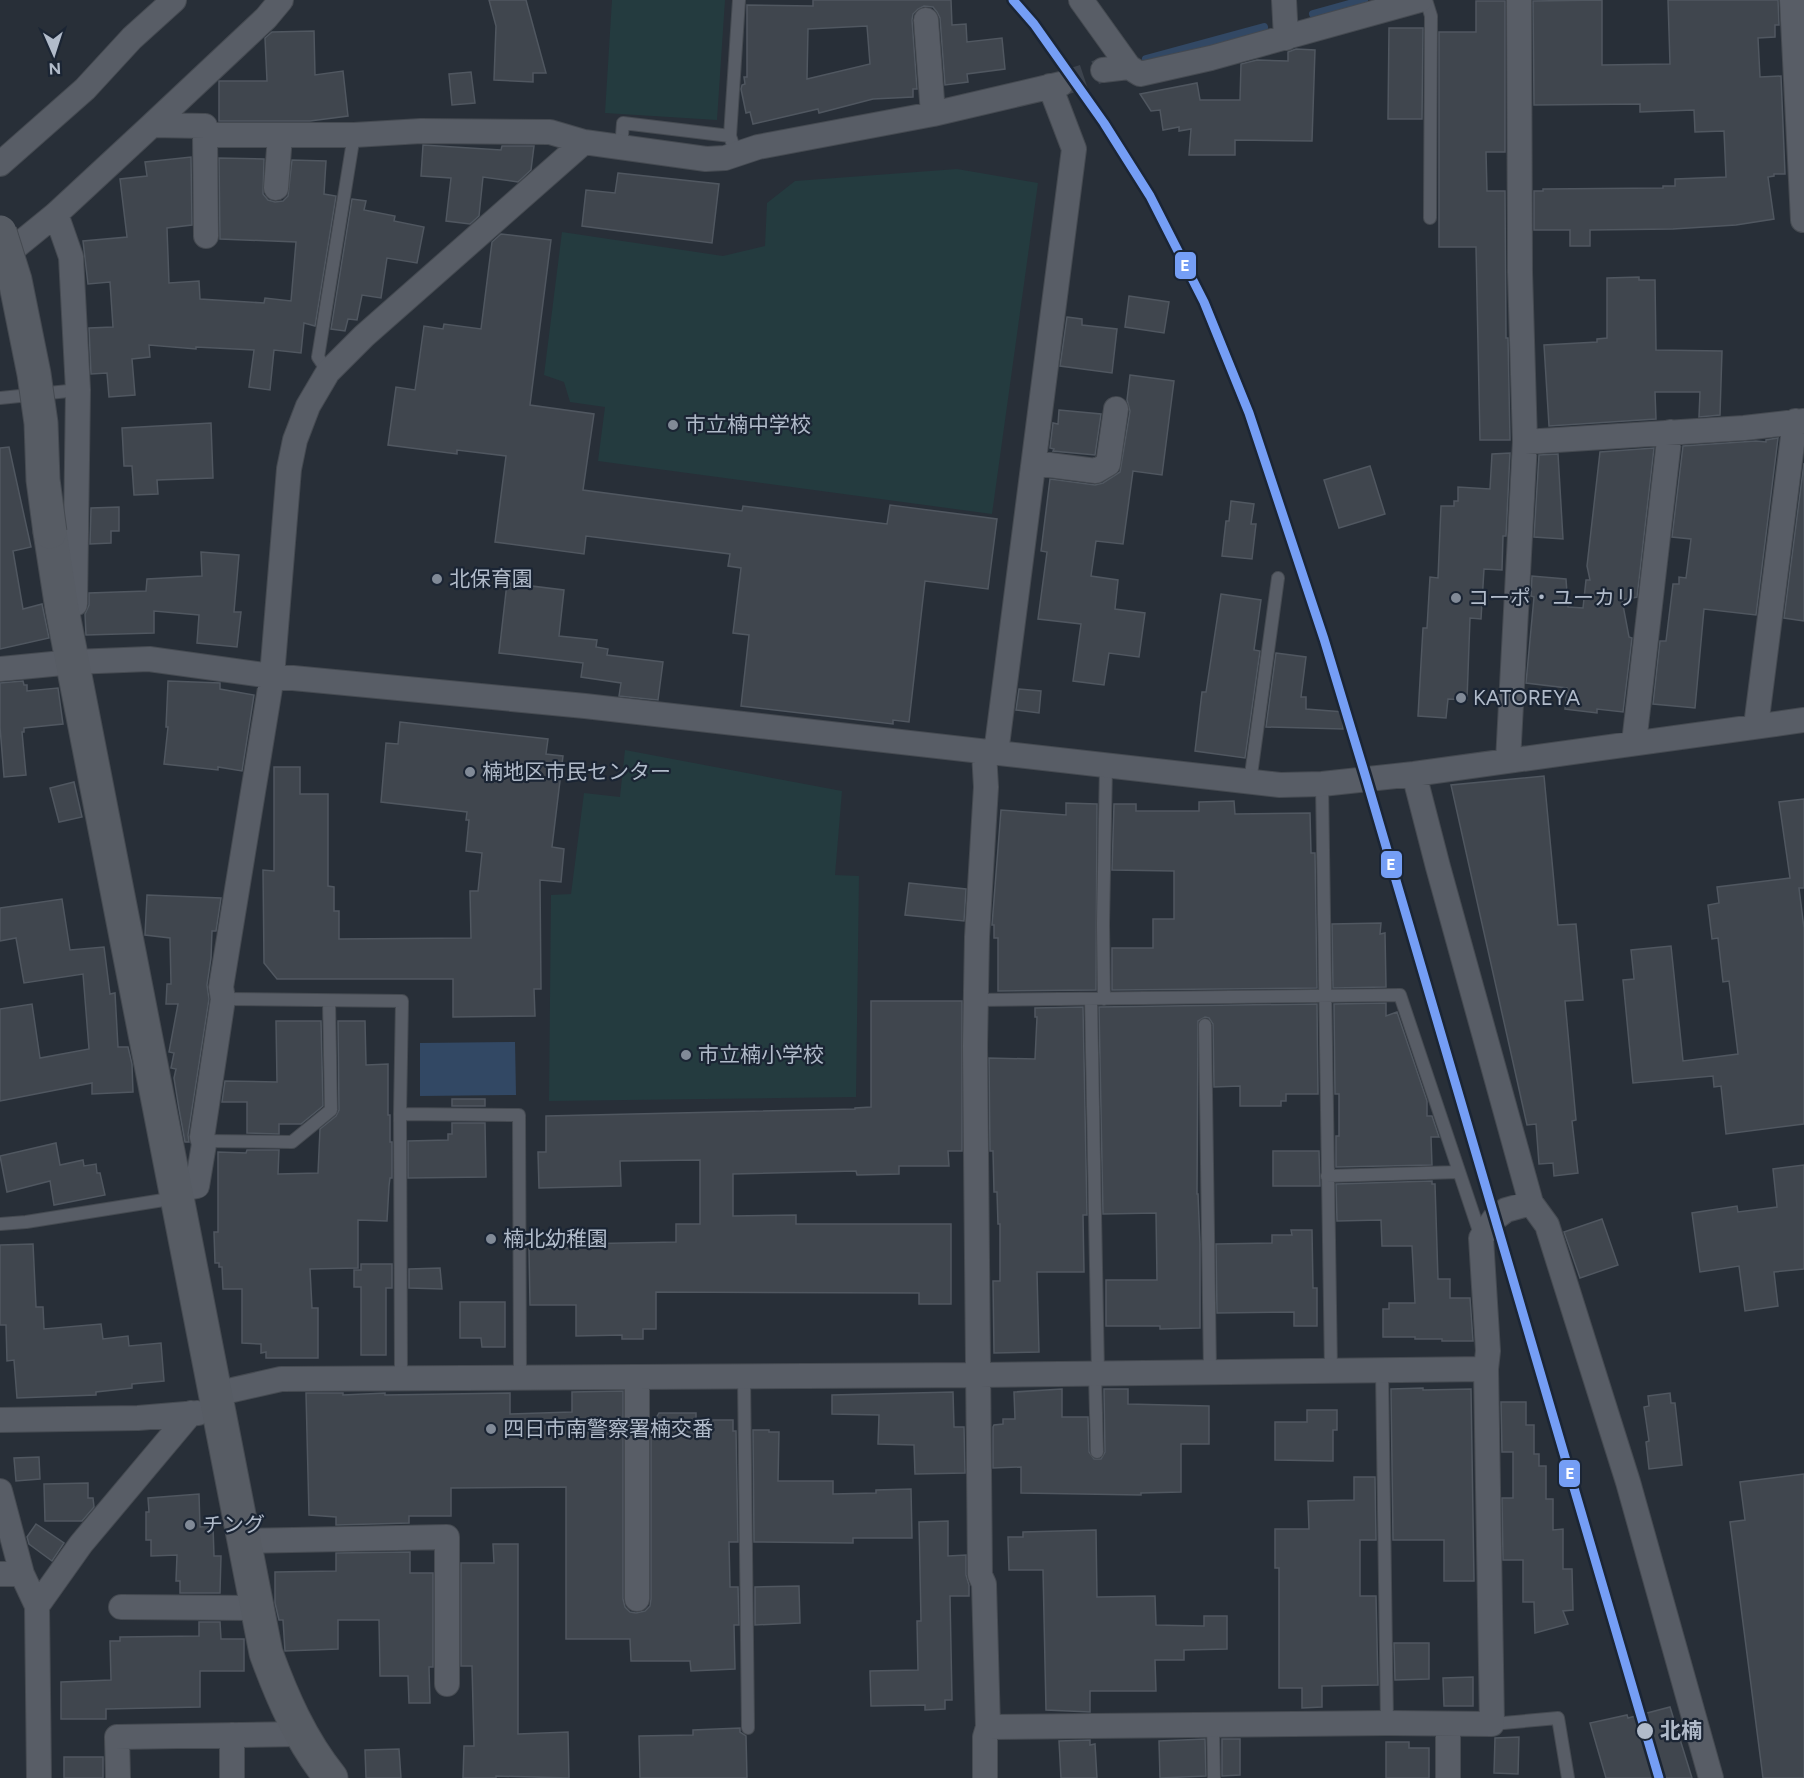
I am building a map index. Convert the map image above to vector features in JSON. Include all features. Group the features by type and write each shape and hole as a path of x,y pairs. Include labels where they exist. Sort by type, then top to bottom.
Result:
{"street":[{"path":"0,164 85,89 132,38 174,0"},
{"path":"281,0 266,18 56,214 9,238 34,374 41,423 43,480 62,609 177,1194 208,1407 244,1541 266,1653 282,1696 302,1734 331,1778"},
{"path":"1081,0 1130,67 1140,74 1211,58 1420,0"},
{"path":"1284,0 1286,38"},
{"path":"1508,761 1525,442 1520,272 1519,0"},
{"path":"1792,0 1803,220"},
{"path":"926,20 933,114"},
{"path":"1103,70 1130,67"},
{"path":"205,135 354,135 421,131 550,132 584,142 621,148 706,159 725,158 733,145 758,147 933,114 1056,85 1074,149 1034,463 990,752 977,937 980,1575 984,1584 988,1727 985,1737 985,1778"},
{"path":"152,125 205,126 207,236"},
{"path":"276,188 280,136"},
{"path":"177,1194 197,1186 223,999 221,987 272,675 289,469 295,440 308,406 328,372 364,336 584,142"},
{"path":"56,214 71,257 78,390 75,604 62,609"},
{"path":"1034,463 1096,471 1108,464 1116,409"},
{"path":"1525,442 1744,428 1799,421 1756,726"},
{"path":"1634,743 1670,432"},
{"path":"0,669 149,658 272,675 585,706 1250,782 1322,784 1414,774 1804,720"},
{"path":"1414,774 1532,1203 1547,1225 1621,1459 1711,1778"},
{"path":"988,1727 1492,1724 1486,1369 1488,1351 1481,1238 1494,1219 1506,1210 1532,1203"},
{"path":"0,1420 138,1418 208,1407 282,1379 1486,1369"},
{"path":"637,1377 637,1599"},
{"path":"39,1778 37,1606 81,1544 208,1407"},
{"path":"0,1491 11,1574 37,1606"},
{"path":"244,1541 447,1537 447,1684"},
{"path":"121,1607 257,1608"},
{"path":"1448,1724 1448,1778"},
{"path":"118,1778 117,1737 302,1734"},
{"path":"232,1735 232,1778"}],"lane":[{"path":"733,145 739,0"},
{"path":"1426,0 1431,16 1430,218"},
{"path":"328,372 318,357 354,135"},
{"path":"0,398 78,390"},
{"path":"1250,782 1278,578"},
{"path":"1104,999 1106,766"},
{"path":"1322,784 1331,1371"},
{"path":"976,1000 1400,995 1481,1238"},
{"path":"223,999 402,1001 400,1114 402,1378"},
{"path":"1090,999 1097,1452"},
{"path":"203,1140 292,1142 331,1110 329,1000"},
{"path":"1204,1025 1210,1372"},
{"path":"400,1114 519,1115 520,1378"},
{"path":"1327,1176 1459,1172"},
{"path":"0,1224 26,1222 177,1194"},
{"path":"1382,1370 1388,1723"},
{"path":"744,1376 748,1728"},
{"path":"1492,1724 1558,1718 1568,1778"},
{"path":"1214,1725 1214,1778"}],"green space":[{"path":"612,0 725,0 717,120 605,113"},
{"path":"957,169 1038,183 992,514 598,461 605,407 570,402 564,382 544,375 562,232 723,256 765,246 767,203 795,181"},
{"path":"625,750 842,791 835,875 859,876 856,1097 549,1101 551,895 571,894 584,793 620,797"}],"water":[{"path":"515,1042 516,1095 420,1096 420,1043"}],"building":[{"path":"489,0 526,0 546,73 533,73 533,82 494,80 496,26"},
{"path":"813,0 951,0 952,25 966,24 967,42 1002,38 1005,69 967,74 968,82 945,85 940,18 933,7 924,6 913,14 912,20 917,89 913,89 913,97 873,99 819,113 818,109 753,124 750,112 746,113 741,89 745,84 744,77 747,77 747,5 813,6","holes":["867,26 870,64 807,79 808,29"]},
{"path":"1602,0 1602,65 1670,64 1668,0 1778,0 1779,25 1775,25 1775,37 1758,38 1760,77 1781,76 1785,174 1774,174 1768,177 1774,219 1736,225 1673,229 1590,230 1590,246 1570,246 1570,230 1534,230 1534,191 1663,188 1663,186 1675,186 1675,179 1726,177 1724,131 1695,132 1694,110 1640,112 1640,104 1534,105 1533,1"},
{"path":"1476,1 1505,1 1505,152 1486,152 1487,191 1505,191 1506,338 1508,338 1510,440 1480,440 1476,247 1439,247 1439,32 1476,32"},
{"path":"1389,28 1423,28 1422,119 1388,119"},
{"path":"314,31 315,75 343,71 348,116 310,121 219,121 219,81 267,81 265,38 272,32"},
{"path":"1296,49 1315,50 1312,141 1235,140 1235,155 1189,155 1191,129 1179,131 1179,127 1163,130 1160,110 1151,111 1140,94 1197,83 1200,100 1240,100 1241,64 1257,60 1288,61 1288,52"},
{"path":"471,72 475,103 452,105 449,74"},
{"path":"423,145 501,150 502,146 534,146 531,170 518,182 483,177 479,216 470,224 446,221 451,178 421,176"},
{"path":"191,157 192,225 167,228 169,283 199,281 200,299 264,303 265,298 291,301 296,242 220,239 219,158 264,159 263,194 268,200 275,202 283,201 288,196 292,160 326,161 324,194 336,196 315,326 304,323 301,353 274,350 270,390 249,387 254,350 149,345 150,357 132,359 135,395 109,397 107,373 91,374 89,328 113,327 110,282 88,284 83,241 127,237 120,179 147,176 145,162"},
{"path":"618,173 719,184 712,243 582,226 586,190 615,193"},
{"path":"352,199 366,201 364,210 395,216 394,221 424,227 417,263 387,258 381,298 362,295 357,320 348,319 345,331 331,329"},
{"path":"501,234 551,240 530,405 594,414 583,490 742,511 743,506 887,524 890,505 997,519 988,589 925,581 909,722 893,720 893,724 741,706 749,635 733,633 741,568 728,566 730,554 586,536 584,554 495,542 506,456 457,450 457,454 388,445 396,387 415,390 424,326 443,329 444,324 481,329 492,242"},
{"path":"1639,277 1639,280 1655,280 1656,350 1722,351 1720,415 1699,417 1700,392 1655,392 1656,419 1549,426 1544,345 1597,342 1597,339 1607,338 1607,278"},
{"path":"1129,296 1169,302 1164,333 1125,327"},
{"path":"1067,317 1082,319 1082,325 1117,329 1112,373 1060,366"},
{"path":"1130,375 1174,381 1162,475 1133,471 1123,544 1096,541 1091,576 1118,580 1115,609 1145,613 1139,657 1109,653 1104,685 1073,681 1081,624 1038,619 1047,552 1041,551 1050,479 1095,485 1103,483 1120,472 1130,411 1127,400"},
{"path":"1059,410 1101,414 1095,455 1053,451 1054,449 1050,448 1053,423 1058,424"},
{"path":"211,423 213,478 157,480 158,494 134,495 132,466 124,466 122,428"},
{"path":"1778,438 1756,615 1704,609 1695,708 1653,704 1660,641 1666,641 1673,584 1679,584 1679,577 1686,578 1691,539 1672,537 1683,446 1766,442 1766,440"},
{"path":"9,447 31,547 13,551 23,609 42,604 49,638 0,649 0,448"},
{"path":"1654,448 1637,597 1622,600 1629,637 1632,638 1623,712 1597,709 1597,713 1565,709 1567,688 1526,683 1534,597 1531,596 1532,576 1566,579 1568,607 1583,608 1586,580 1590,580 1587,566 1600,452"},
{"path":"1510,453 1502,570 1484,569 1481,619 1470,618 1467,700 1448,699 1446,718 1418,716 1423,628 1427,628 1430,577 1438,578 1441,506 1454,506 1454,501 1458,501 1458,487 1490,489 1492,454"},
{"path":"1558,454 1563,539 1534,537 1539,455"},
{"path":"1804,463 1804,621 1784,618"},
{"path":"1370,466 1385,514 1339,528 1324,480"},
{"path":"1231,501 1254,504 1251,524 1256,524 1252,559 1222,556"},
{"path":"119,507 119,531 111,531 111,543 90,544 91,508"},
{"path":"201,552 239,555 234,612 241,612 237,647 197,643 199,615 154,611 154,633 86,635 85,614 89,605 89,593 146,591 147,579 202,576"},
{"path":"507,583 564,590 559,636 597,640 596,647 608,649 607,655 663,662 658,700 619,696 621,683 581,677 583,663 499,653"},
{"path":"1221,594 1261,600 1254,650 1260,651 1245,758 1195,751 1202,692 1206,692"},
{"path":"1276,653 1306,657 1301,697 1306,697 1306,709 1344,712 1343,729 1266,727"},
{"path":"23,681 24,685 27,685 27,691 58,688 63,724 24,728 22,732 26,775 4,777 0,727 0,683"},
{"path":"168,681 220,683 220,689 254,695 242,771 218,767 218,770 164,764 168,727 166,727"},
{"path":"1019,689 1041,691 1039,713 1016,710"},
{"path":"400,722 548,739 546,754 563,756 552,847 564,849 561,882 540,880 541,989 534,989 535,1016 453,1017 453,979 277,979 264,963 263,870 274,871 274,767 300,767 300,794 328,794 328,886 334,887 334,911 339,911 339,939 471,938 470,891 478,891 482,853 466,851 469,820 466,820 467,812 381,802 386,743 398,744"},
{"path":"1544,776 1558,925 1576,924 1583,1000 1565,1001 1576,1120 1572,1121 1578,1173 1554,1176 1553,1163 1539,1164 1536,1124 1527,1125 1451,785"},
{"path":"74,782 82,817 59,822 50,788"},
{"path":"1804,799 1804,888 1799,888 1804,928 1804,1124 1726,1134 1721,1086 1714,1087 1713,1076 1633,1083 1623,980 1634,979 1631,950 1671,946 1683,1061 1738,1054 1729,981 1723,982 1718,938 1712,939 1708,905 1719,903 1717,887 1790,878 1779,802"},
{"path":"1234,801 1235,814 1310,813 1311,853 1315,853 1317,988 1112,990 1112,948 1153,948 1153,919 1174,919 1174,871 1112,870 1114,804 1136,804 1136,811 1199,811 1199,802"},
{"path":"1066,803 1097,804 1096,990 998,991 998,938 994,938 994,925 992,925 1001,810 1066,815"},
{"path":"909,883 966,889 964,921 905,915"},
{"path":"147,895 221,898 216,931 212,931 207,985 209,999 188,1135 189,1142 185,1142 179,1109 174,1078 176,1069 171,1068 174,1053 169,1052 178,1004 166,1004 167,984 171,984 170,938 145,935"},
{"path":"62,899 70,950 104,947 110,994 115,993 118,1047 128,1047 132,1064 133,1092 92,1094 92,1083 0,1101 0,1009 32,1004 40,1058 89,1049 83,974 24,983 16,938 0,941 0,908"},
{"path":"1381,923 1380,934 1385,933 1386,987 1333,988 1332,924"},
{"path":"871,1001 962,1001 962,1151 948,1151 949,1166 899,1166 899,1174 857,1175 856,1171 733,1174 733,1216 796,1215 796,1224 951,1224 951,1304 919,1304 919,1293 656,1292 656,1329 643,1329 643,1339 622,1339 622,1335 576,1336 576,1305 530,1305 529,1249 575,1248 575,1244 676,1242 676,1224 700,1224 700,1160 620,1161 621,1186 539,1188 538,1152 546,1152 546,1116 871,1107"},
{"path":"1386,1003 1386,1016 1397,1012 1427,1101 1427,1116 1432,1116 1439,1137 1431,1137 1432,1165 1336,1167 1339,1094 1335,1094 1334,1004"},
{"path":"1317,1004 1318,1094 1286,1094 1286,1101 1281,1101 1281,1106 1240,1106 1240,1086 1214,1087 1213,1024 1209,1018 1205,1017 1198,1021 1197,1194 1200,1244 1200,1328 1160,1329 1160,1326 1106,1326 1106,1280 1157,1280 1156,1213 1103,1214 1099,1007"},
{"path":"1083,1007 1087,1215 1083,1215 1084,1272 1037,1272 1039,1352 994,1353 993,1281 1000,1281 1000,1224 998,1224 997,1192 994,1192 993,1151 990,1151 989,1058 1035,1059 1037,1017 1035,1017 1035,1008"},
{"path":"276,1021 321,1021 323,1106 301,1124 279,1124 279,1134 247,1133 247,1102 222,1102 225,1081 277,1082"},
{"path":"338,1021 365,1021 366,1065 388,1064 392,1178 390,1178 389,1186 387,1221 358,1220 358,1268 310,1269 312,1308 318,1308 318,1358 266,1358 266,1352 261,1353 261,1344 242,1343 242,1289 223,1289 222,1267 219,1267 219,1263 215,1263 214,1232 218,1232 218,1152 246,1153 247,1150 279,1150 278,1174 318,1173 320,1129 336,1116 339,1110"},
{"path":"452,1099 485,1099 485,1106 452,1106"},
{"path":"452,1123 485,1123 486,1177 408,1178 408,1141 448,1140 448,1134 452,1134"},
{"path":"56,1143 60,1165 83,1160 84,1166 96,1164 105,1195 54,1205 50,1181 7,1192 0,1156"},
{"path":"1273,1151 1319,1151 1320,1186 1273,1186"},
{"path":"1804,1165 1804,1269 1774,1272 1778,1306 1745,1311 1739,1266 1700,1272 1692,1213 1737,1206 1738,1212 1777,1207 1773,1169"},
{"path":"1432,1181 1432,1184 1435,1184 1438,1279 1450,1279 1450,1298 1470,1298 1473,1341 1383,1337 1383,1309 1389,1309 1389,1303 1415,1303 1412,1246 1382,1246 1381,1220 1337,1221 1336,1184"},
{"path":"1602,1219 1618,1265 1580,1278 1564,1232"},
{"path":"1291,1230 1312,1230 1313,1288 1317,1288 1317,1326 1294,1326 1294,1312 1217,1313 1216,1244 1272,1243 1272,1235 1292,1235"},
{"path":"33,1244 36,1307 43,1307 44,1329 101,1324 103,1339 128,1336 129,1346 161,1343 164,1381 132,1384 132,1388 96,1392 96,1395 17,1398 14,1360 7,1361 6,1325 0,1325 0,1245"},
{"path":"361,1264 392,1264 392,1288 386,1288 386,1355 361,1355 361,1287 354,1287 354,1270 361,1270"},
{"path":"440,1268 442,1289 409,1288 409,1269"},
{"path":"460,1302 505,1302 505,1347 482,1347 481,1338 460,1338"},
{"path":"1423,1388 1423,1390 1471,1389 1474,1581 1444,1581 1444,1540 1393,1540 1391,1389"},
{"path":"1062,1389 1062,1417 1088,1417 1089,1452 1094,1459 1101,1459 1105,1452 1104,1389 1128,1389 1128,1404 1209,1406 1209,1444 1181,1444 1181,1492 1141,1493 1141,1495 1021,1493 1021,1467 993,1468 993,1427 1003,1424 1003,1419 1015,1419 1014,1392"},
{"path":"623,1391 623,1599 625,1607 630,1612 645,1611 650,1606 651,1599 651,1427 659,1413 696,1413 696,1420 733,1420 733,1431 736,1431 738,1542 729,1542 730,1587 738,1587 739,1625 734,1625 735,1669 691,1671 690,1661 631,1661 630,1639 566,1639 566,1487 451,1488 451,1516 409,1516 409,1523 336,1525 336,1517 309,1515 306,1393 343,1393 343,1395 385,1393 385,1395 510,1393 510,1414 572,1412 572,1392"},
{"path":"953,1392 954,1427 964,1427 965,1473 915,1474 914,1445 878,1444 879,1415 832,1414 832,1395"},
{"path":"1670,1393 1671,1403 1675,1403 1682,1465 1649,1469 1646,1442 1649,1441 1644,1407 1649,1406 1648,1396"},
{"path":"1501,1402 1526,1402 1526,1425 1534,1425 1534,1454 1539,1454 1539,1466 1546,1466 1546,1499 1553,1499 1553,1530 1563,1529 1563,1569 1572,1569 1573,1610 1563,1611 1568,1624 1535,1633 1534,1602 1523,1602 1523,1560 1503,1560 1502,1498 1513,1498 1513,1452 1502,1452"},
{"path":"1307,1410 1337,1410 1337,1430 1333,1430 1333,1461 1275,1460 1275,1422 1307,1422"},
{"path":"753,1430 779,1432 778,1481 833,1481 833,1494 911,1489 912,1538 853,1538 853,1543 754,1542"},
{"path":"39,1457 40,1479 16,1481 14,1458"},
{"path":"1804,1474 1804,1778 1763,1778 1730,1522 1745,1520 1740,1482"},
{"path":"1354,1477 1375,1477 1376,1540 1360,1540 1360,1596 1376,1596 1378,1685 1322,1686 1322,1707 1302,1708 1302,1688 1279,1688 1279,1568 1275,1568 1275,1529 1309,1529 1308,1501 1354,1500"},
{"path":"88,1483 88,1498 93,1498 94,1507 82,1521 45,1521 44,1484"},
{"path":"199,1494 200,1527 213,1526 214,1556 221,1556 220,1593 180,1593 180,1581 176,1581 177,1555 151,1556 151,1540 146,1540 148,1498"},
{"path":"948,1521 948,1556 966,1555 966,1575 969,1585 969,1596 950,1596 952,1700 945,1700 945,1709 925,1710 925,1705 871,1706 870,1671 918,1670 917,1621 921,1621 919,1522"},
{"path":"36,1524 64,1543 52,1561 29,1544 27,1537"},
{"path":"1096,1530 1097,1597 1155,1596 1156,1625 1204,1626 1204,1616 1227,1616 1227,1649 1184,1650 1184,1660 1155,1660 1156,1691 1090,1691 1090,1712 1046,1710 1043,1570 1009,1570 1008,1537 1023,1537 1023,1532"},
{"path":"493,1544 518,1544 518,1734 568,1732 569,1778 496,1776 496,1778 463,1778 464,1746 474,1746 472,1666 461,1666 461,1563 494,1563"},
{"path":"410,1552 410,1573 433,1573 433,1667 429,1667 430,1703 409,1703 408,1676 380,1676 379,1620 338,1620 338,1649 285,1651 283,1620 279,1620 275,1603 275,1572 336,1571 336,1553"},
{"path":"799,1586 800,1623 755,1625 755,1587"},
{"path":"199,1622 220,1622 221,1639 244,1639 244,1671 200,1671 200,1707 106,1709 106,1719 61,1719 61,1682 111,1680 110,1641 120,1641 120,1637 199,1636"},
{"path":"1394,1643 1429,1643 1429,1679 1395,1680"},
{"path":"1473,1677 1473,1706 1444,1706 1443,1678"},
{"path":"1670,1707 1692,1778 1606,1778 1590,1723 1627,1715 1628,1718"},
{"path":"740,1728 740,1732 746,1736 747,1778 640,1778 639,1736 693,1735 693,1730"},
{"path":"1519,1737 1518,1774 1494,1773 1495,1738"},
{"path":"1205,1739 1206,1776 1160,1778 1159,1741"},
{"path":"1222,1739 1240,1739 1240,1775 1222,1776"},
{"path":"1090,1740 1090,1745 1095,1744 1097,1778 1061,1778 1059,1741"},
{"path":"1386,1742 1409,1742 1409,1748 1429,1748 1429,1778 1386,1778"},
{"path":"399,1749 401,1778 366,1778 365,1750"},
{"path":"64,1757 103,1757 103,1778 64,1778"}],"waterway":[{"path":"1313,14 1364,0"},
{"path":"1146,59 1264,27"}],"tunnel":[{"path":"1061,84 1103,70"}],"transit line":[{"name":"E","path":"1013,0 1034,24 1104,123 1150,196 1204,302 1249,413 1324,639 1366,778 1659,1778"}],"place":[{"name":"市立楠中学校","path":"673,425"},
{"name":"北保育園","path":"437,579"},
{"name":"コーポ・ユーカリ","path":"1456,598"},
{"name":"KATOREYA","path":"1461,698"},
{"name":"楠地区市民センター","path":"470,772"},
{"name":"市立楠小学校","path":"686,1055"},
{"name":"楠北幼稚園","path":"491,1239"},
{"name":"四日市南警察署楠交番","path":"491,1429"},
{"name":"チング","path":"190,1525"},
{"name":"北楠","path":"1645,1731"}]}
